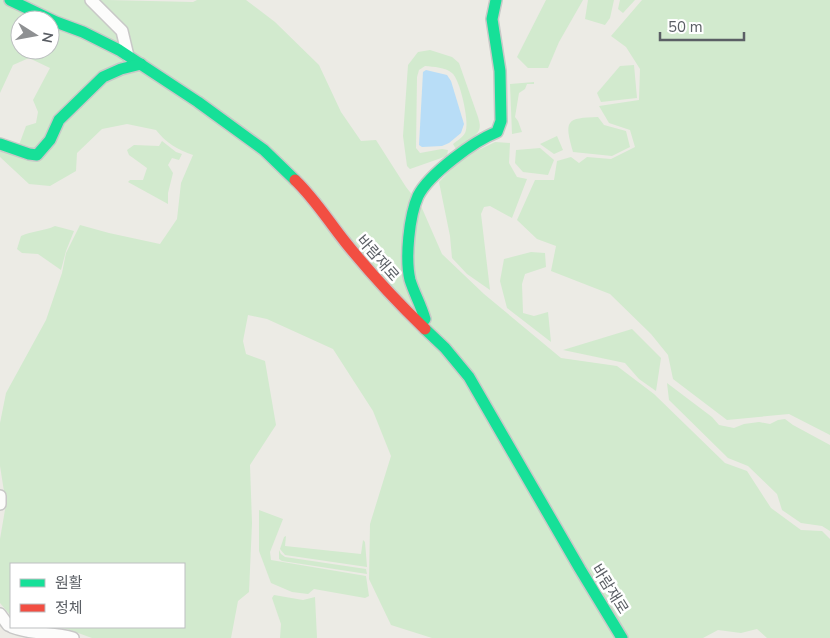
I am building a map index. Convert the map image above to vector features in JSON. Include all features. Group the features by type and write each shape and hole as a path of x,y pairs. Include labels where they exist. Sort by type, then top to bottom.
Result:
{"street":[{"name":"바람재로","path":"10,0 56,22 84,32 141,64 198,102 264,150 310,194 346,243 392,296 445,348 469,377 622,638"},
{"path":"91,0 122,31 128,56"},
{"path":"421,324 425,319 410,280 408,259 413,215 417,198 424,187 460,152 486,136 498,132 501,121 500,70 492,19 496,0"},
{"path":"0,144 37,155 50,140 59,120 103,77 121,69 141,64"},
{"path":"0,496 0,504"},
{"path":"0,614 10,626"},
{"path":"17,628 26,632 64,635 73,638"}],"green space":[{"path":"0,0 193,2 197,0 246,0 275,22 319,65 341,112 361,141 376,140 406,187 421,206 442,254 484,294 561,358 617,366 654,394 725,463 747,471 771,508 801,530 822,531 830,539 830,638 767,638 757,629 741,633 718,630 703,638 432,638 391,625 369,579 370,524 391,456 373,411 333,349 267,319 248,315 243,341 246,354 265,361 276,425 250,465 252,523 249,592 238,601 231,638 92,638 60,628 185,628 185,563 10,563 10,615 0,603 0,539 6,504 0,466 0,423 6,393 46,320 62,273 66,253 80,225 160,244 177,219 181,183 193,155 173,146 156,130 127,124 102,129 77,153 76,171 50,186 29,184 0,157 0,150 16,153 26,126 36,123 38,112 33,100 50,68 33,60 60,60 60,10 10,10 10,60 24,60 13,65 0,93"},
{"path":"546,0 583,0 559,42 548,68 528,68 517,57"},
{"path":"588,0 614,0 610,18 605,25 585,19"},
{"path":"620,0 635,0 623,13 618,9"},
{"path":"642,0 830,0 830,435 789,414 727,420 673,379 668,355 651,334 610,294 551,271 556,246 537,239 517,220 535,180 554,180 557,161 571,157 579,163 587,157 611,159 635,147 630,130 609,123 599,106 639,100 640,69 626,47 611,36"},
{"path":"430,50 452,57 459,63 480,128 472,138 456,149 453,144 464,134 467,125 458,83 449,71 425,66 419,70 417,77 416,148 420,153 442,149 448,150 447,156 410,169 407,166 403,136 408,65 418,52"},
{"path":"634,65 637,98 601,102 597,93 620,66"},
{"path":"534,82 534,84 527,84 525,89 519,93 515,117 522,132 512,134 510,84"},
{"path":"598,117 604,125 626,131 630,147 612,156 573,152 569,133 570,123 579,118"},
{"path":"557,136 563,150 554,154 540,144"},
{"path":"162,141 176,152 182,154 179,160 172,158 168,165 173,173 168,193 168,204 128,182 130,180 143,180 147,168 129,155 127,150 134,145 159,146"},
{"path":"495,142 510,143 509,163 517,177 527,179 512,218 490,206 484,207 481,214 490,290 467,274 452,258 450,236 439,182 462,158"},
{"path":"540,148 554,160 548,175 523,172 515,163 516,150"},
{"path":"55,226 74,231 61,270 38,254 22,253 17,249 21,236"},
{"path":"531,252 545,253 546,267 525,274 522,284 523,313 534,316 548,312 551,342 507,308 500,281 504,259"},
{"path":"632,329 661,358 656,391 639,379 625,363 563,350"},
{"path":"667,383 712,417 719,425 734,428 744,424 759,422 770,424 785,419 830,445 830,531 822,526 801,523 782,510 777,494 748,466 728,458 669,400"},
{"path":"259,510 283,519 270,552 271,560 366,576 369,596 365,598 314,589 308,594 292,592 271,583 259,551"},
{"path":"286,536 285,546 361,554 363,540 365,542 367,567 285,555 280,549"},
{"path":"279,550 285,557 366,569 367,574 282,561 279,559"},
{"path":"274,595 303,600 315,597 317,638 280,638 281,624 272,598"}],"water":[{"path":"426,70 447,75 451,81 464,124 461,133 442,146 422,147 419,145 423,72"}],"traffic: fast":[{"path":"10,0 119,50 198,102 264,150 295,180"},
{"path":"421,324 425,319 410,280 408,261 412,215 418,196 442,168 465,150 497,132 501,121 500,71 492,19 496,0"},
{"path":"0,144 37,155 50,140 59,120 103,77 121,69 141,64"},
{"path":"425,329 445,348 469,377 622,638"}],"traffic: jam":[{"path":"295,180 365,266 425,329"}]}
